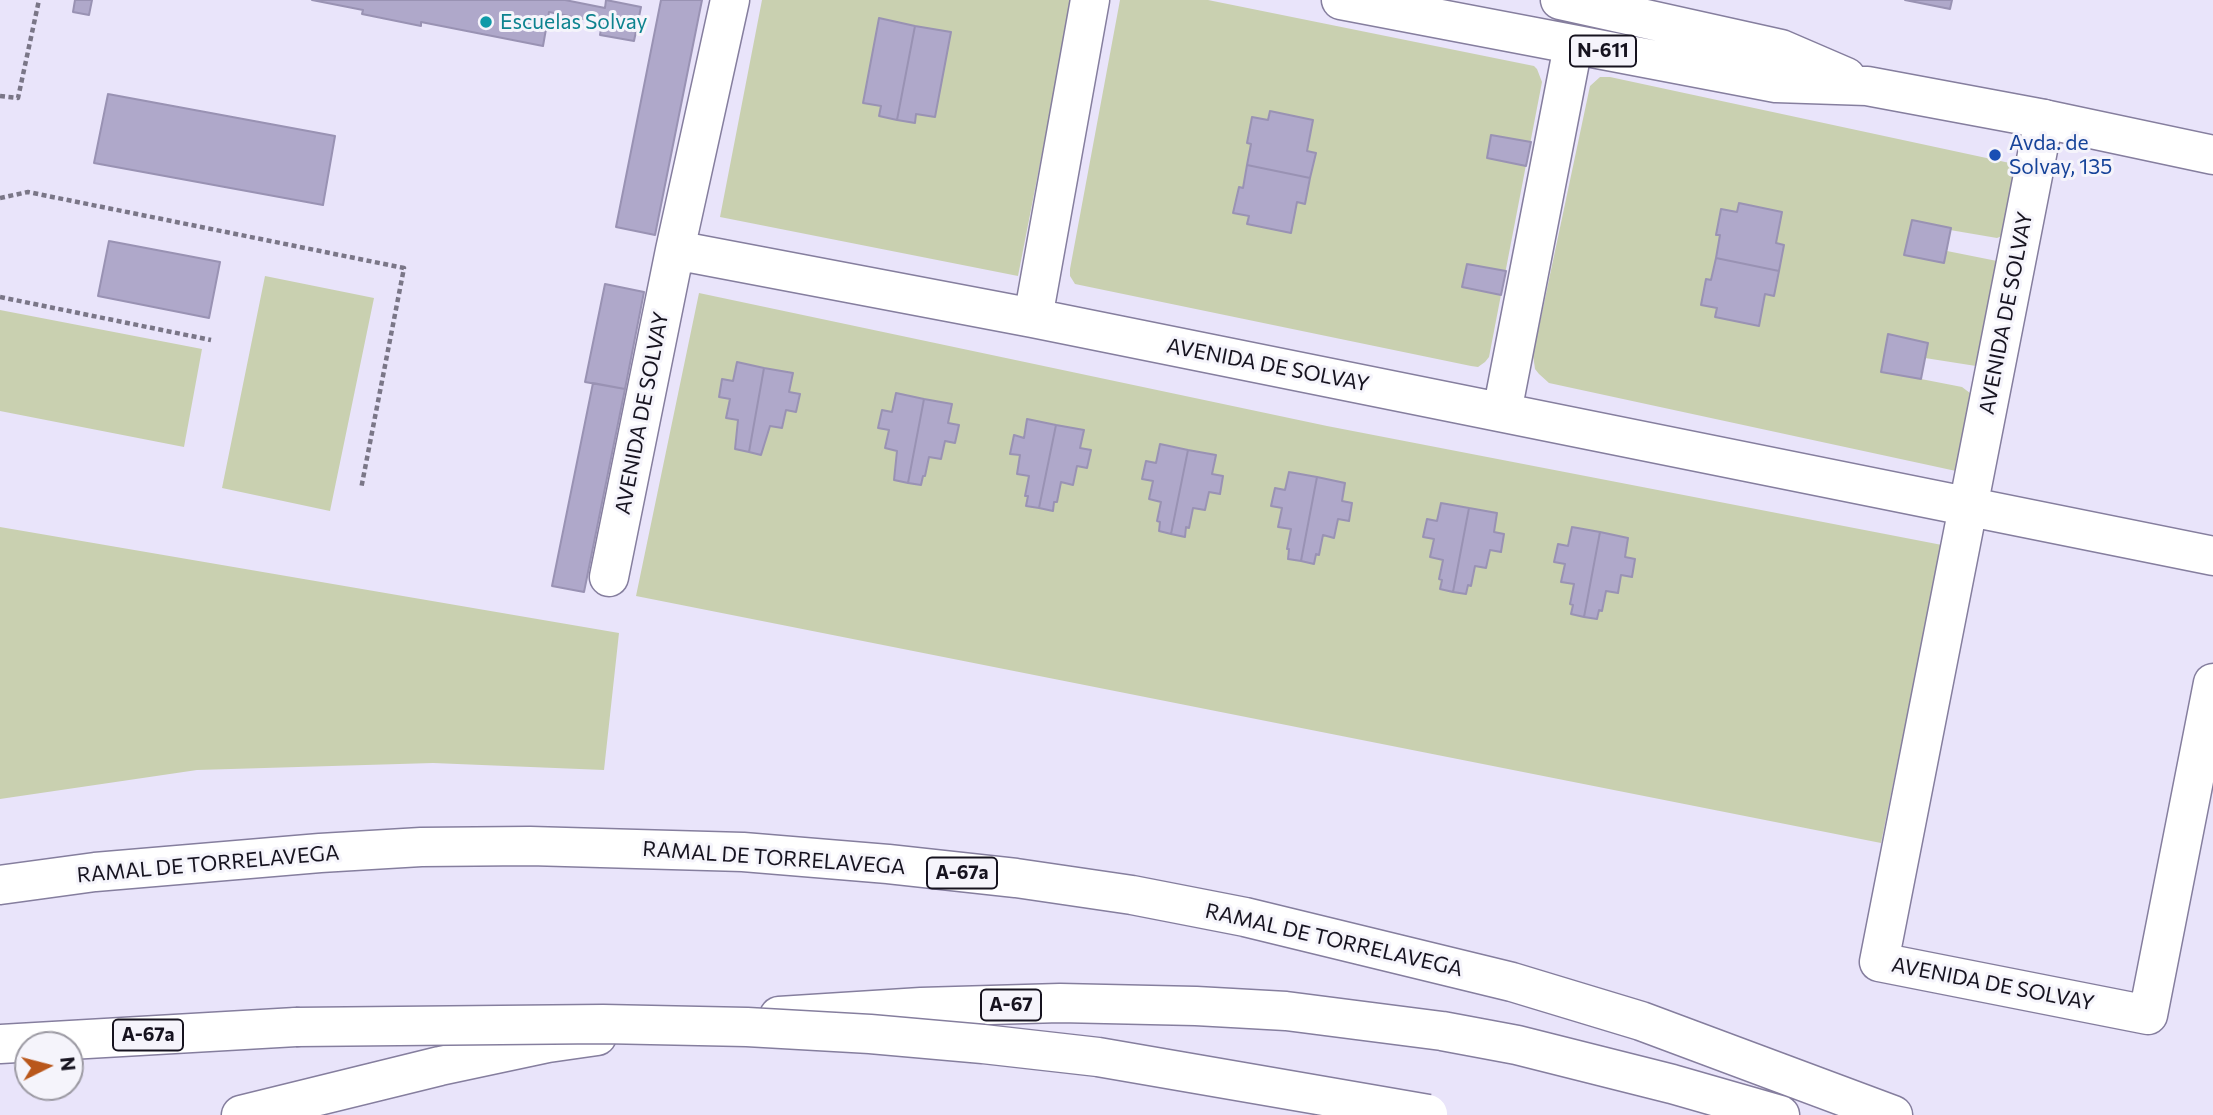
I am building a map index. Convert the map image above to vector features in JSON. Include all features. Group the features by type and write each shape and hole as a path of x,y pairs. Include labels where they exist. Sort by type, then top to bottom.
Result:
{"main road":[{"name":"AVENIDA DE SOLVAY","path":"609,577 675,250 730,0"},
{"path":"1033,318 1090,0"},
{"name":"N-611","path":"1341,0 1776,83 1867,86 2044,119 2213,155"},
{"name":"N-611","path":"1560,0 1781,49 1867,86"},
{"path":"1502,412 1573,46"},
{"name":"AVENIDA DE SOLVAY","path":"2044,119 1879,962 2147,1015 2213,683"},
{"name":"AVENIDA DE SOLVAY","path":"675,250 1033,318 2213,556"},
{"name":"RAMAL DE TORRELAVEGA","path":"0,885 95,872 320,853 530,846 743,852 1016,878 1132,895 1245,917 1512,982 1641,1021 1893,1115"},
{"name":"A-67","path":"241,1115 481,1057 548,1043 643,1030 779,1016 921,1007 1060,1003 1286,1011 1442,1031 1517,1045 1780,1115"},
{"name":"A-67a","path":"0,1044 296,1027 603,1024 747,1027 895,1036 1098,1058 1431,1114"}],"path":[{"path":"0,96 18,98 39,0"},
{"path":"0,198 28,192 404,268 361,489"},
{"path":"0,297 211,340"}],"green space":[{"path":"762,0 1072,0 1018,276 720,217"},
{"path":"1120,0 1208,0 1534,66 1542,82 1489,357 1485,362 1478,367 1471,366 1075,284 1070,276 1070,269"},
{"path":"1600,77 2019,165 2002,236 1997,238 1950,230 1947,251 1997,261 1976,366 1925,358 1921,379 1962,387 1974,396 1956,471 1549,383 1539,374 1535,369 1533,355 1590,86"},
{"path":"265,276 374,298 330,511 222,488"},
{"path":"699,293 1327,426 1942,545 1881,843 636,596"},
{"path":"0,310 202,349 184,447 0,411"},
{"path":"0,527 619,633 604,770 433,763 197,770 0,799"}],"building":[{"path":"75,0 92,0 89,15 73,12"},
{"name":"Escuelas Solvay","path":"312,0 565,0 605,8 606,0 641,7 634,41 600,35 602,23 549,12 543,46 421,22 421,26 362,14 363,10"},
{"path":"661,0 702,0 655,235 616,227"},
{"path":"1905,0 1952,0 1950,9"},
{"path":"879,18 915,26 897,120 879,116 881,106 863,103"},
{"path":"915,26 951,32 935,117 916,114 915,123 897,120"},
{"path":"108,94 335,136 323,205 94,163"},
{"path":"1270,111 1313,120 1307,151 1316,153 1310,178 1247,165 1251,144 1247,143 1252,117 1268,120"},
{"path":"1491,135 1531,142 1526,166 1487,158"},
{"path":"1247,165 1310,178 1305,204 1297,202 1291,233 1247,224 1249,216 1233,213 1239,187 1243,188"},
{"path":"1739,203 1782,212 1776,243 1784,245 1779,271 1716,258 1720,235 1716,235 1721,209 1737,212"},
{"path":"1912,220 1951,228 1944,263 1904,255"},
{"path":"109,241 220,262 209,318 98,296"},
{"path":"1716,258 1779,271 1774,296 1765,294 1759,326 1715,317 1717,308 1701,305 1706,279 1711,280"},
{"path":"1467,264 1506,271 1501,295 1462,287"},
{"path":"605,284 644,292 625,389 585,382"},
{"path":"1888,334 1928,343 1921,379 1881,372"},
{"path":"737,362 764,368 749,452 735,449 738,420 726,418 730,399 719,397 722,379 733,381"},
{"path":"764,368 793,373 789,392 800,394 796,412 786,410 782,428 770,426 761,455 749,452"},
{"path":"593,383 625,389 584,592 552,586"},
{"path":"896,393 924,399 908,483 894,480 897,451 885,448 889,430 878,428 882,410 892,412"},
{"path":"924,399 952,404 948,423 959,425 955,443 945,441 941,459 929,457 921,485 908,483"},
{"path":"1027,419 1056,425 1039,508 1026,506 1029,476 1017,474 1020,455 1010,454 1014,435 1024,438"},
{"path":"1056,425 1084,430 1080,448 1091,450 1087,468 1077,466 1073,485 1061,482 1053,511 1039,508"},
{"path":"1160,444 1188,450 1171,534 1159,531 1160,522 1157,521 1161,502 1149,499 1153,481 1142,479 1146,461 1156,463"},
{"path":"1188,450 1216,455 1212,474 1223,476 1220,494 1209,492 1205,510 1193,508 1185,537 1171,534"},
{"path":"1289,472 1317,477 1301,561 1288,559 1291,529 1278,527 1282,508 1271,506 1275,488 1285,490"},
{"path":"1317,477 1345,483 1342,501 1352,503 1349,521 1338,519 1334,538 1323,535 1319,555 1316,554 1314,564 1301,561"},
{"path":"1441,503 1469,508 1453,592 1440,589 1443,560 1430,557 1434,539 1423,537 1427,519 1437,521"},
{"path":"1469,508 1497,513 1494,532 1504,534 1501,552 1490,550 1486,568 1475,566 1471,586 1468,585 1466,594 1453,592"},
{"path":"1572,527 1600,532 1584,617 1571,614 1574,584 1561,582 1565,564 1554,562 1558,544 1568,546"},
{"path":"1600,532 1628,538 1625,557 1635,559 1632,577 1621,575 1618,593 1606,591 1602,611 1599,610 1597,619 1584,617"}],"place":[{"name":"Escuelas Solvay","path":"486,22"},
{"name":"Avda. de Solvay, 135","path":"1995,155"}]}
